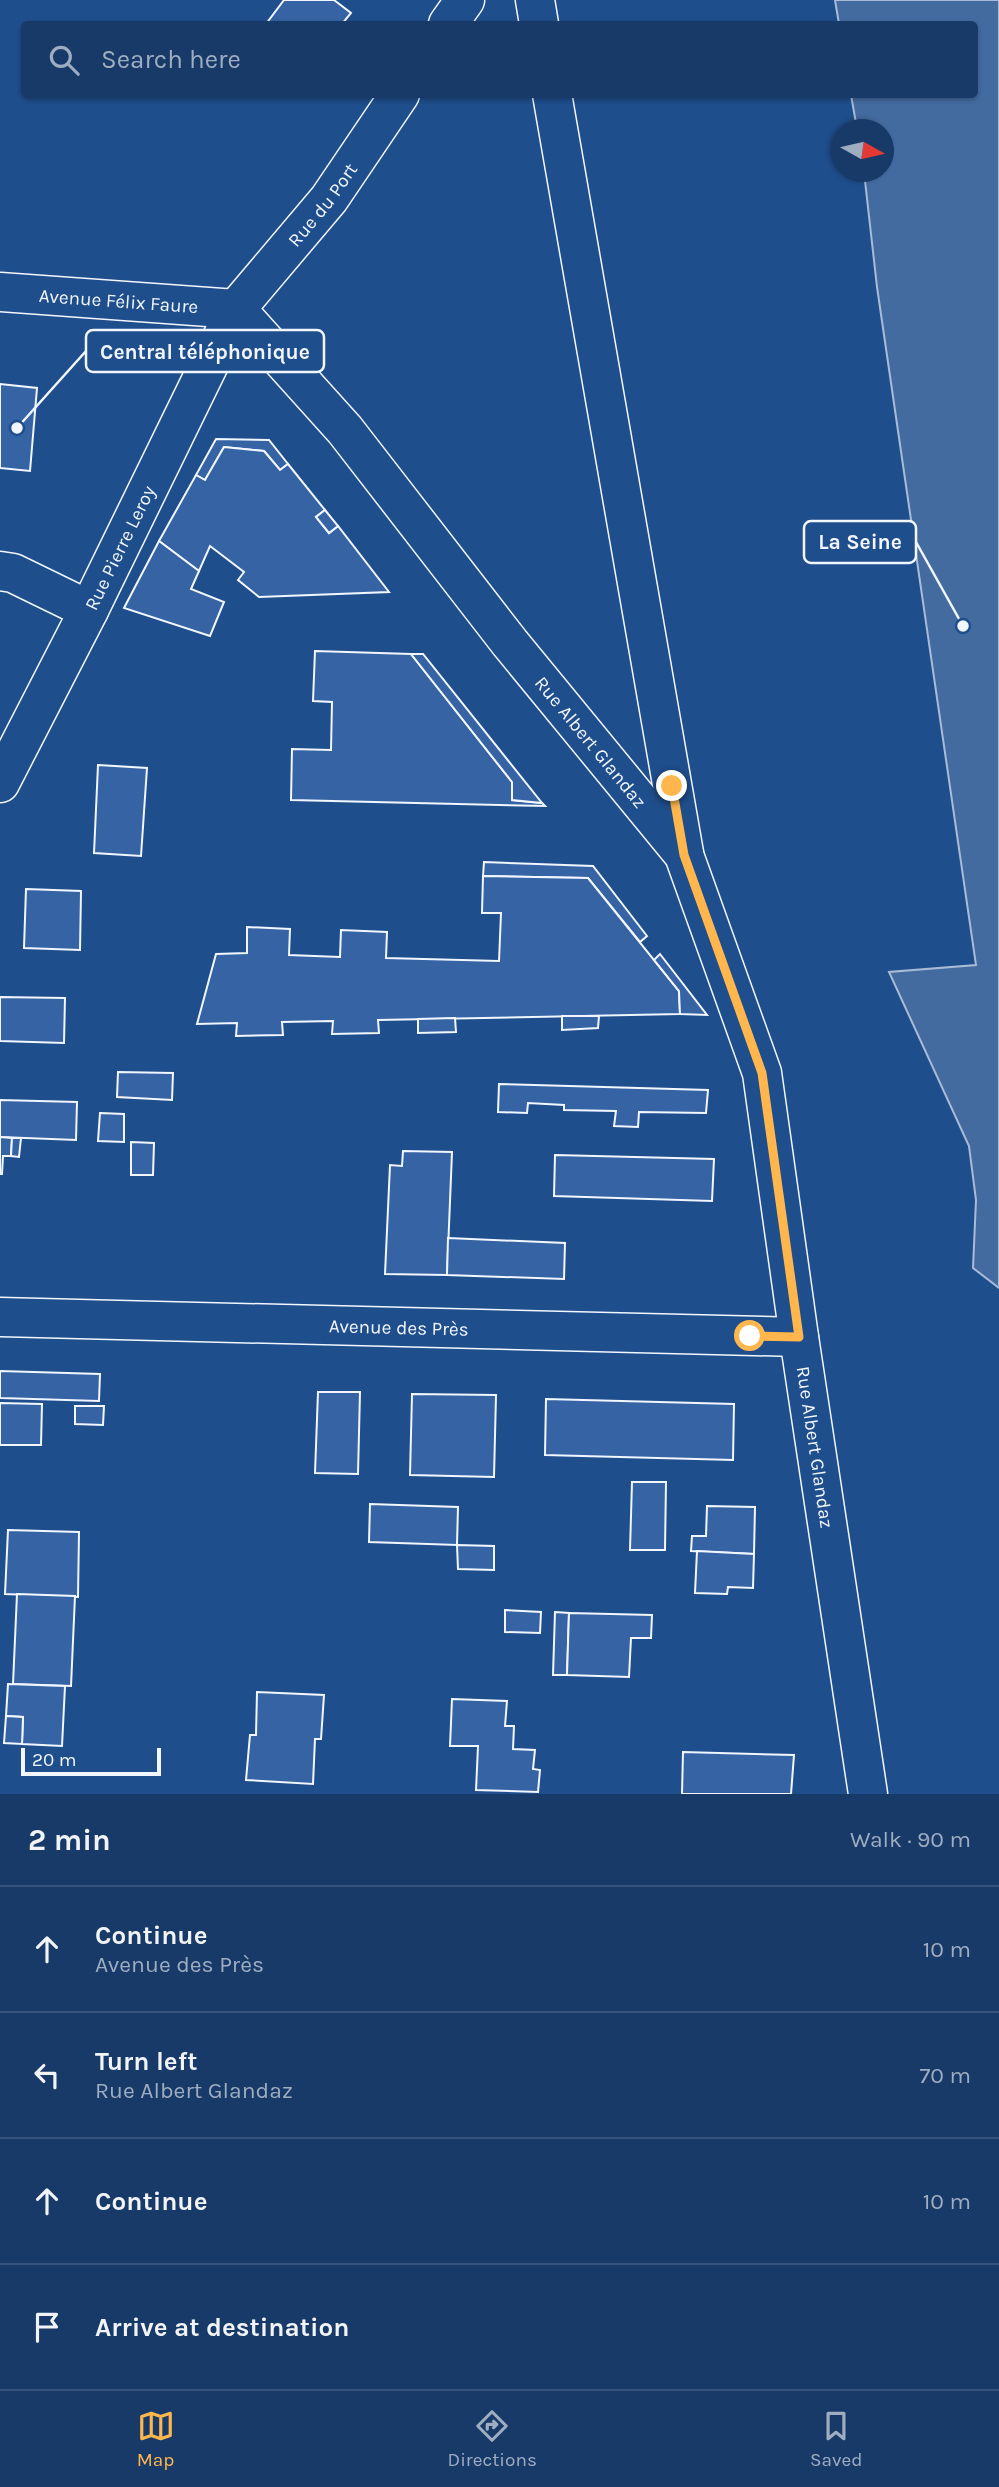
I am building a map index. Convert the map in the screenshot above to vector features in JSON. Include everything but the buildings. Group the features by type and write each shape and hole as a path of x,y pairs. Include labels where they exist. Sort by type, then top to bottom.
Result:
{"street":[{"path":"450,21 465,0"},
{"path":"535,0 538,21"},
{"name":"Rue du Port","path":"236,309 329,199 397,98"},
{"path":"553,98 684,855"},
{"name":"Avenue Félix Faure","path":"0,292 236,309"},
{"name":"Rue Pierre Leroy","path":"0,783 89,610 236,309"},
{"name":"Rue Albert Glandaz","path":"236,309 345,430 510,643 684,855 762,1073 868,1794"},
{"path":"0,571 13,573 89,610"},
{"name":"Avenue des Près","path":"0,1317 799,1337"}],"water":[{"path":"835,0 999,0 999,1288 973,1268 976,1200 969,1146 889,972 976,965 877,287 865,182 894,182 894,119 855,119 852,98 978,98 978,21 838,21"}],"place":[{"name":"Central téléphonique","path":"17,428"},
{"name":"La Seine","path":"963,626"}],"route":[{"path":"672,786 684,855 762,1073 799,1337 750,1336"}]}
